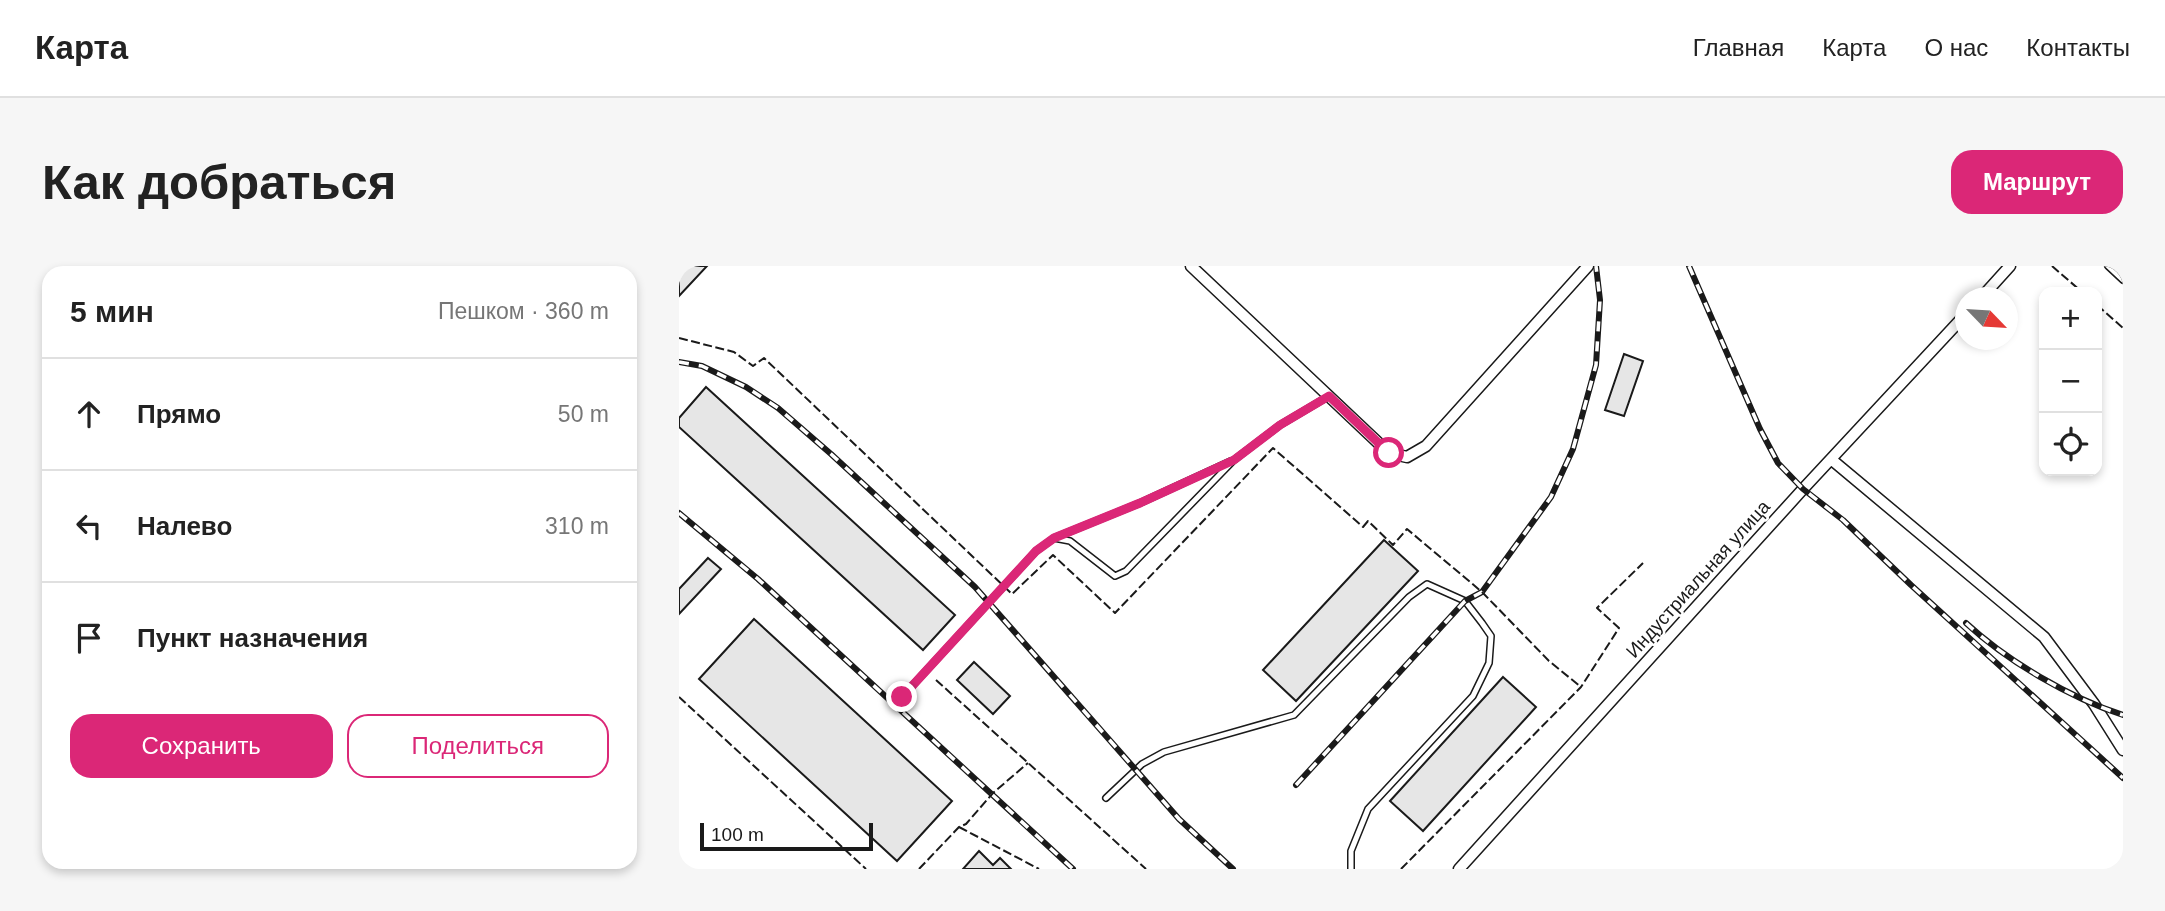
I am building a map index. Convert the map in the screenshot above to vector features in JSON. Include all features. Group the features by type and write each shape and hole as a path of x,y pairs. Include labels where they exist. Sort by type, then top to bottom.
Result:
{"street":[{"path":"1191,266 1389,453 1407,457 1426,446 1588,266"},
{"path":"1991,287 2010,266"},
{"name":"Индустриальная улица","path":"1458,869 1955,326"},
{"path":"1832,460 2044,637 2094,704 2123,750"}],"lane":[{"path":"2108,266 2123,280"},
{"path":"1054,538 1070,541 1115,576 1126,571 1234,460 1280,425 1329,396"},
{"path":"902,697 1036,551 1054,538 1234,460"},
{"path":"1106,797 1142,764 1164,752 1294,715 1409,597 1427,584 1465,601 1482,622 1491,636 1489,663 1473,696 1368,809 1351,851 1351,869"}],"building":[{"path":"679,266 707,266 679,296"},
{"path":"1624,354 1643,361 1624,416 1605,410"},
{"path":"706,387 955,615 923,650 679,427 679,418"},
{"path":"1384,540 1418,571 1296,701 1263,670"},
{"path":"708,558 721,569 679,614 679,589"},
{"path":"754,619 952,801 897,861 699,679"},
{"path":"974,662 1010,696 993,714 957,680"},
{"path":"1503,677 1536,707 1423,831 1390,801"},
{"path":"979,851 993,865 1000,858 1011,869 963,869"}],"railway":[{"path":"1296,785 1465,601 1482,592 1551,497 1573,449 1596,365 1600,300 1596,266"},
{"path":"1689,266 1760,429 1778,463 1803,489 1843,520 2123,778"},
{"path":"679,362 702,366 746,387 778,408 831,454 975,587 1179,819 1233,869"},
{"path":"679,513 758,579 1073,869"},
{"path":"1966,623 2000,651 2040,677 2082,699 2123,715"}],"fence":[{"path":"2052,266 2076,287"},
{"path":"2102,309 2123,328"},
{"path":"679,338 734,352 753,366 764,358 1012,594 1053,555 1115,613 1273,448 1363,527 1368,521 1393,545 1407,529 1482,592 1549,661 1581,687"},
{"path":"1401,869 1581,687 1619,628 1597,608 1643,563"},
{"path":"936,680 1146,869"},
{"path":"679,697 866,869"},
{"path":"919,869 959,827 966,824 993,793 1028,763"},
{"path":"959,827 1039,869"}],"route":[{"path":"902,697 1036,551 1054,538 1234,460 1280,425 1329,396 1389,453"}]}
